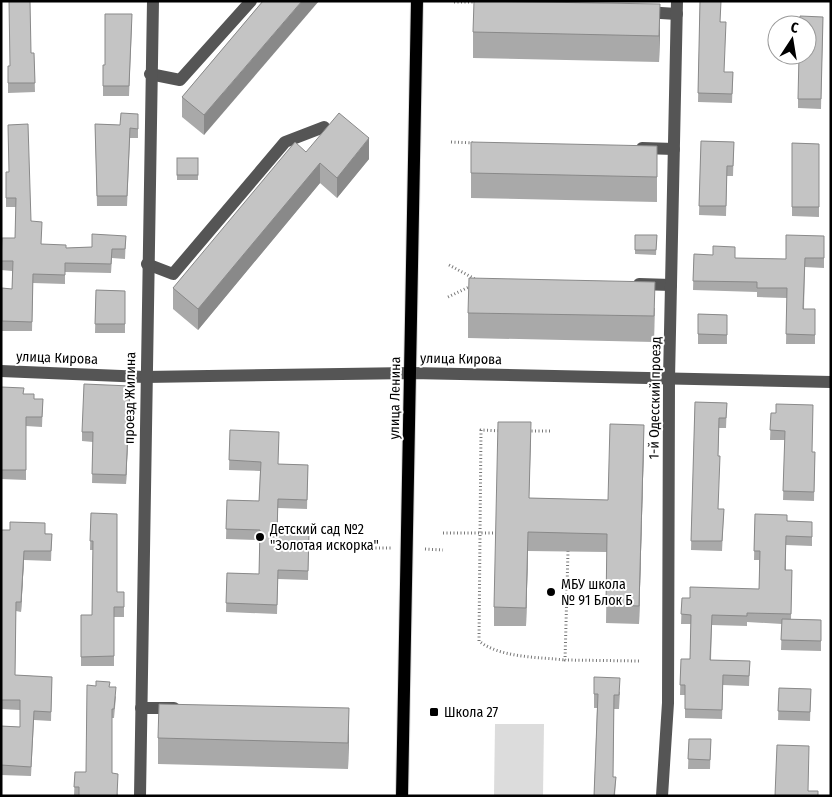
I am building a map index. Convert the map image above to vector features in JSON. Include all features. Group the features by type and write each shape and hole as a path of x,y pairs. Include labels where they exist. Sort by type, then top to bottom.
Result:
{"main road":[{"name":"улица Ленина","path":"402,796 417,1"}],"street":[{"name":"проезд Жилина","path":"140,796 145,377 153,1"},
{"path":"150,74 180,80 251,1"},
{"path":"630,11 677,7"},
{"name":"1-й Одесский проезд","path":"662,796 668,703 669,379 677,7"},
{"path":"147,264 173,274 285,142 324,127"},
{"path":"624,148 674,149"},
{"path":"624,284 671,285"},
{"name":"улица Кирова","path":"1,371 145,377 411,373 831,382"},
{"path":"141,708 189,708"}],"path":[{"path":"454,2 478,2"},
{"path":"451,142 475,143"},
{"path":"448,297 480,282 449,266"},
{"path":"511,431 481,430 478,641 486,647 514,654 565,660 639,661"},
{"path":"520,431 550,431"},
{"path":"443,533 496,533"},
{"path":"372,548 391,548"},
{"path":"425,549 443,550"},
{"path":"565,660 568,551"}],"shaded area":[{"path":"495,724 544,724 543,796 494,796"}],"building":[{"path":"9,1 30,1 31,53 34,53 35,83 8,83 8,66 10,66"},
{"path":"263,1 302,1 204,115 182,97"},
{"path":"474,1 660,4 659,36 473,32"},
{"path":"700,1 721,1 720,22 726,22 724,72 733,72 732,94 698,93"},
{"path":"105,14 132,14 129,86 103,86"},
{"path":"817,17 823,17 821,99 798,99 799,65 817,65"},
{"path":"121,113 138,114 138,129 130,128 127,196 97,196 95,124 120,125"},
{"path":"339,113 369,138 337,178 320,163 198,309 173,288 295,142 306,152"},
{"path":"28,124 31,221 42,222 41,244 66,245 66,248 92,247 92,234 126,236 125,249 112,249 111,264 65,263 65,275 33,274 32,322 2,321 2,288 12,289 13,261 1,261 2,238 15,238 16,198 6,198 6,172 9,172 8,125"},
{"path":"701,141 734,142 733,166 727,166 726,206 699,206"},
{"path":"471,142 657,146 657,177 471,173"},
{"path":"792,143 819,144 819,207 792,207"},
{"path":"177,158 198,158 198,175 177,175"},
{"path":"635,235 657,235 656,250 635,250"},
{"path":"786,235 824,236 824,258 805,258 803,309 815,309 815,335 786,334 787,288 757,288 757,282 693,281 694,254 713,255 713,246 735,247 735,258 786,259"},
{"path":"469,278 655,282 654,316 468,313"},
{"path":"96,290 125,291 125,324 95,324"},
{"path":"698,314 727,315 727,335 698,334"},
{"path":"84,384 130,386 126,475 92,474 93,432 82,432"},
{"path":"1,387 24,388 23,394 34,394 34,399 43,399 42,417 26,417 26,470 1,470"},
{"path":"695,402 727,403 726,418 719,418 718,509 724,509 722,541 691,541"},
{"path":"776,404 813,405 812,452 815,452 814,492 783,491 785,431 770,430 771,413 776,413"},
{"path":"498,422 531,422 529,498 608,500 610,424 644,425 639,606 606,605 607,534 528,532 526,608 494,607"},
{"path":"230,430 279,432 278,464 308,465 307,500 278,499 277,533 309,534 308,571 278,570 277,605 226,603 227,573 259,574 260,530 226,529 227,500 259,501 261,462 229,460"},
{"path":"91,513 117,514 117,592 124,592 124,607 114,607 114,656 81,657 81,615 92,615 93,541 90,541"},
{"path":"755,514 787,515 787,521 812,522 812,537 786,536 785,570 792,570 791,614 747,613 747,616 712,615 710,660 750,661 749,676 723,675 722,710 685,709 685,685 680,685 681,659 690,659 691,615 681,614 682,598 690,598 690,587 759,589 760,551 754,551"},
{"path":"10,522 45,523 45,534 52,534 51,551 24,551 21,602 16,602 15,675 52,677 51,712 34,711 31,767 1,765 1,726 20,727 20,700 1,700 1,530 10,530"},
{"path":"782,619 821,620 821,641 781,640"},
{"path":"594,677 620,678 619,695 614,695 613,777 616,777 614,796 594,796 598,694 594,694"},
{"path":"96,681 110,682 109,687 116,687 114,709 112,709 112,773 118,774 117,796 79,796 79,787 74,787 75,772 86,772 87,685 96,686"},
{"path":"779,688 811,689 810,712 778,711"},
{"path":"159,704 349,708 348,743 158,738"},
{"path":"689,739 711,739 710,760 688,759"},
{"path":"777,745 809,746 808,791 818,791 818,796 775,796"}],"place":[{"name":"Детский сад №2 \"Золотая искорка\"","path":"260,537"},
{"name":"МБУ школа № 91 Блок Б","path":"551,592"},
{"name":"Школа 27","path":"434,712"}]}
